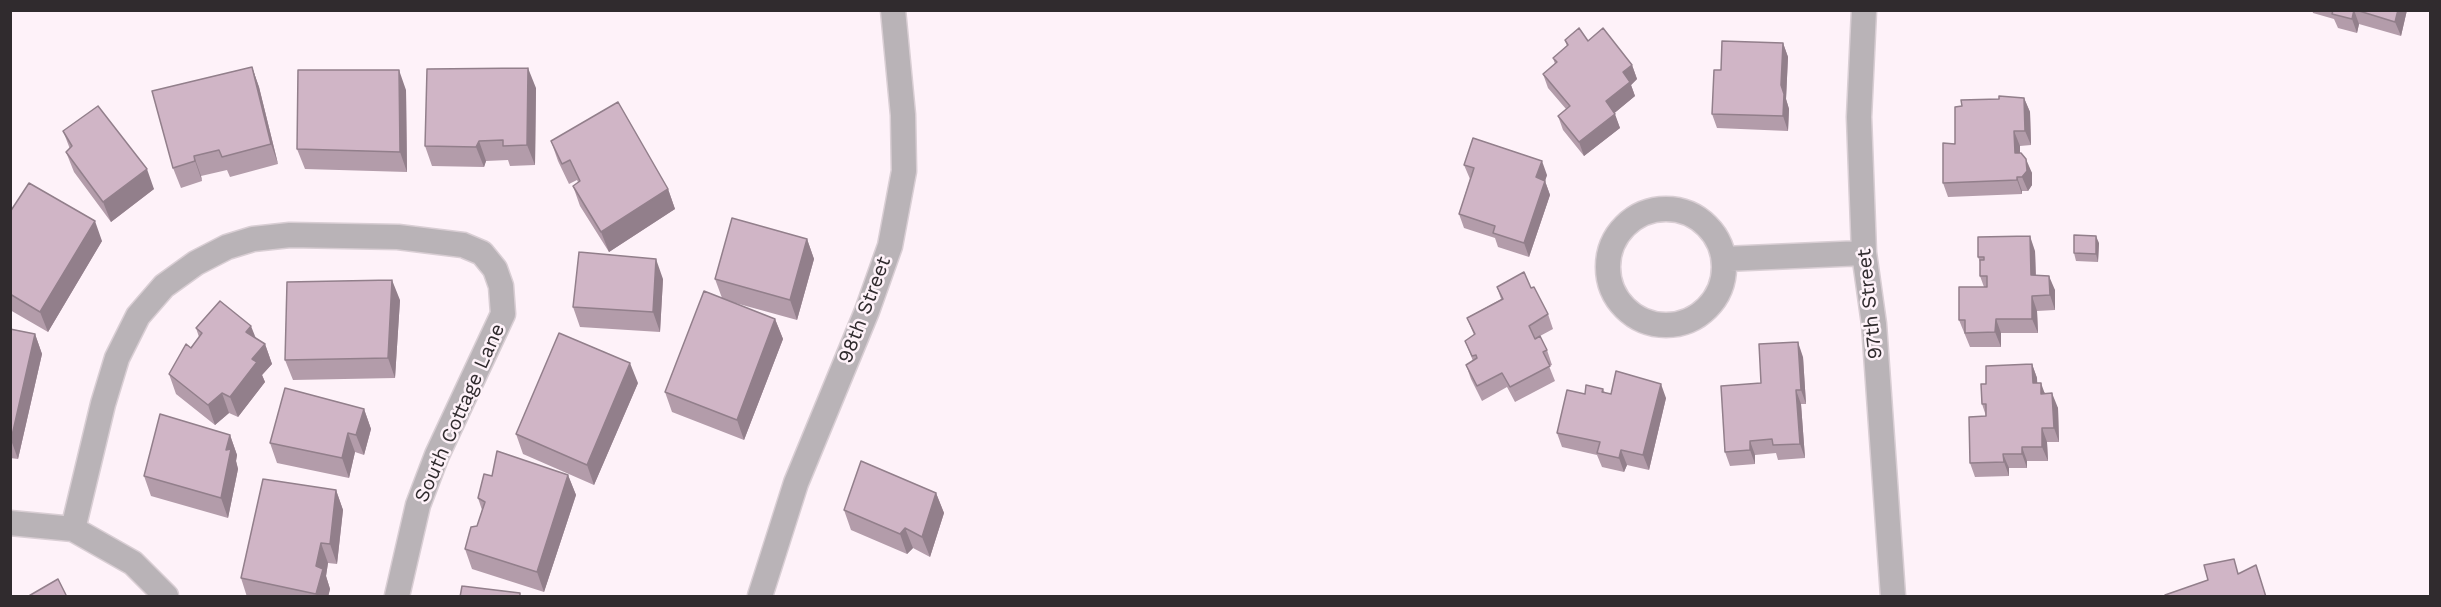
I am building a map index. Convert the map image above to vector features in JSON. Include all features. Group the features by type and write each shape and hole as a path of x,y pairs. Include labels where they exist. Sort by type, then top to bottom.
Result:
{"street":[{"name":"98th Street","path":"759,597 796,483 867,311 890,246 904,171 903,115 893,10"},
{"name":"97th Street","path":"1864,10 1859,117 1864,253 1874,324 1893,597"},
{"path":"1673,208 1691,214 1707,225 1718,240 1724,259 1723,278 1717,296 1704,312 1688,321 1668,326 1649,323 1632,314 1618,300 1610,283 1607,263 1611,245 1622,228 1636,216 1654,209 1673,208"},
{"name":"South Cottage Lane","path":"73,529 103,404 117,358 138,316 164,286 196,263 227,247 253,239 290,235 398,237 463,245 482,254 495,269 501,286 503,314 436,455 418,505 397,597"},
{"path":"1724,259 1864,253"},
{"path":"10,523 73,529 133,563 153,580 166,597"}],"building":[{"path":"2333,10 2354,10 2352,19 2332,14"},
{"path":"2356,10 2398,10 2395,22"},
{"path":"1579,28 1588,41 1603,28 1632,65 1623,72 1630,82 1606,101 1615,114 1579,142 1558,116 1570,106 1543,74 1557,62 1553,58 1568,45 1565,40"},
{"path":"1722,41 1783,43 1781,85 1784,94 1783,116 1712,114 1714,70 1721,70"},
{"path":"252,67 271,144 222,157 219,150 194,156 195,161 173,168 152,91"},
{"path":"528,68 527,145 503,146 503,140 479,141 476,147 425,146 427,69"},
{"path":"298,70 399,70 400,152 297,149"},
{"path":"1999,96 2024,98 2025,131 2014,131 2015,153 2021,153 2026,159 2027,171 2022,177 2017,177 2017,180 1943,183 1943,143 1955,144 1955,107 1962,106 1961,100 1999,99"},
{"path":"618,102 668,189 601,232 573,186 580,181 570,160 562,164 551,141"},
{"path":"98,106 147,169 103,202 66,152 72,146 63,131"},
{"path":"1473,138 1542,161 1536,177 1545,181 1524,243 1493,233 1495,226 1459,214 1474,168 1464,165"},
{"path":"29,183 95,221 40,312 10,294 10,212"},
{"path":"732,218 807,239 790,300 715,279"},
{"path":"2074,235 2096,236 2096,254 2074,253"},
{"path":"2030,236 2031,275 2049,276 2050,295 2032,296 2032,319 1996,319 1995,332 1965,333 1965,320 1959,320 1959,287 1987,287 1987,276 1980,276 1980,260 1984,260 1984,257 1978,257 1978,237"},
{"path":"579,252 656,259 653,312 573,307"},
{"path":"1524,272 1531,288 1534,287 1548,314 1529,326 1535,339 1540,336 1547,350 1543,352 1550,366 1510,387 1502,373 1477,386 1466,365 1477,358 1476,355 1472,356 1465,341 1475,334 1467,318 1503,299 1497,287"},
{"path":"392,280 388,358 285,360 287,282"},
{"path":"704,291 775,319 737,420 665,392"},
{"path":"220,301 251,326 246,332 265,344 252,359 257,362 230,397 222,393 208,405 169,374 186,344 191,348 202,333 196,328"},
{"path":"10,329 35,334 11,440 10,439"},
{"path":"559,333 630,363 587,465 516,434"},
{"path":"1798,342 1801,390 1796,390 1800,444 1773,445 1772,439 1750,441 1750,450 1725,452 1721,386 1761,383 1759,344"},
{"path":"2032,364 2033,383 2041,383 2041,394 2052,393 2054,428 2042,428 2042,447 2022,447 2022,454 2003,454 2004,462 1970,463 1969,417 1986,416 1986,404 1982,404 1981,384 1986,384 1986,366"},
{"path":"1616,371 1661,384 1643,455 1621,450 1619,458 1597,453 1600,442 1557,433 1567,390 1585,394 1586,385 1603,389 1602,392 1611,394"},
{"path":"285,388 364,409 356,435 348,433 342,458 270,443"},
{"path":"160,414 230,435 226,450 231,449 221,498 144,476"},
{"path":"497,451 568,475 537,572 465,549 471,527 477,526 485,502 478,498 484,474 492,476"},
{"path":"861,461 936,493 922,537 905,528 900,534 844,510"},
{"path":"263,479 336,490 330,544 321,543 316,566 323,569 316,594 241,578"},
{"path":"2234,559 2238,574 2256,565 2266,597 2166,597 2165,595 2208,580 2204,565"},
{"path":"58,579 67,597 27,597"},
{"path":"462,586 520,593 520,597 460,597"}]}
